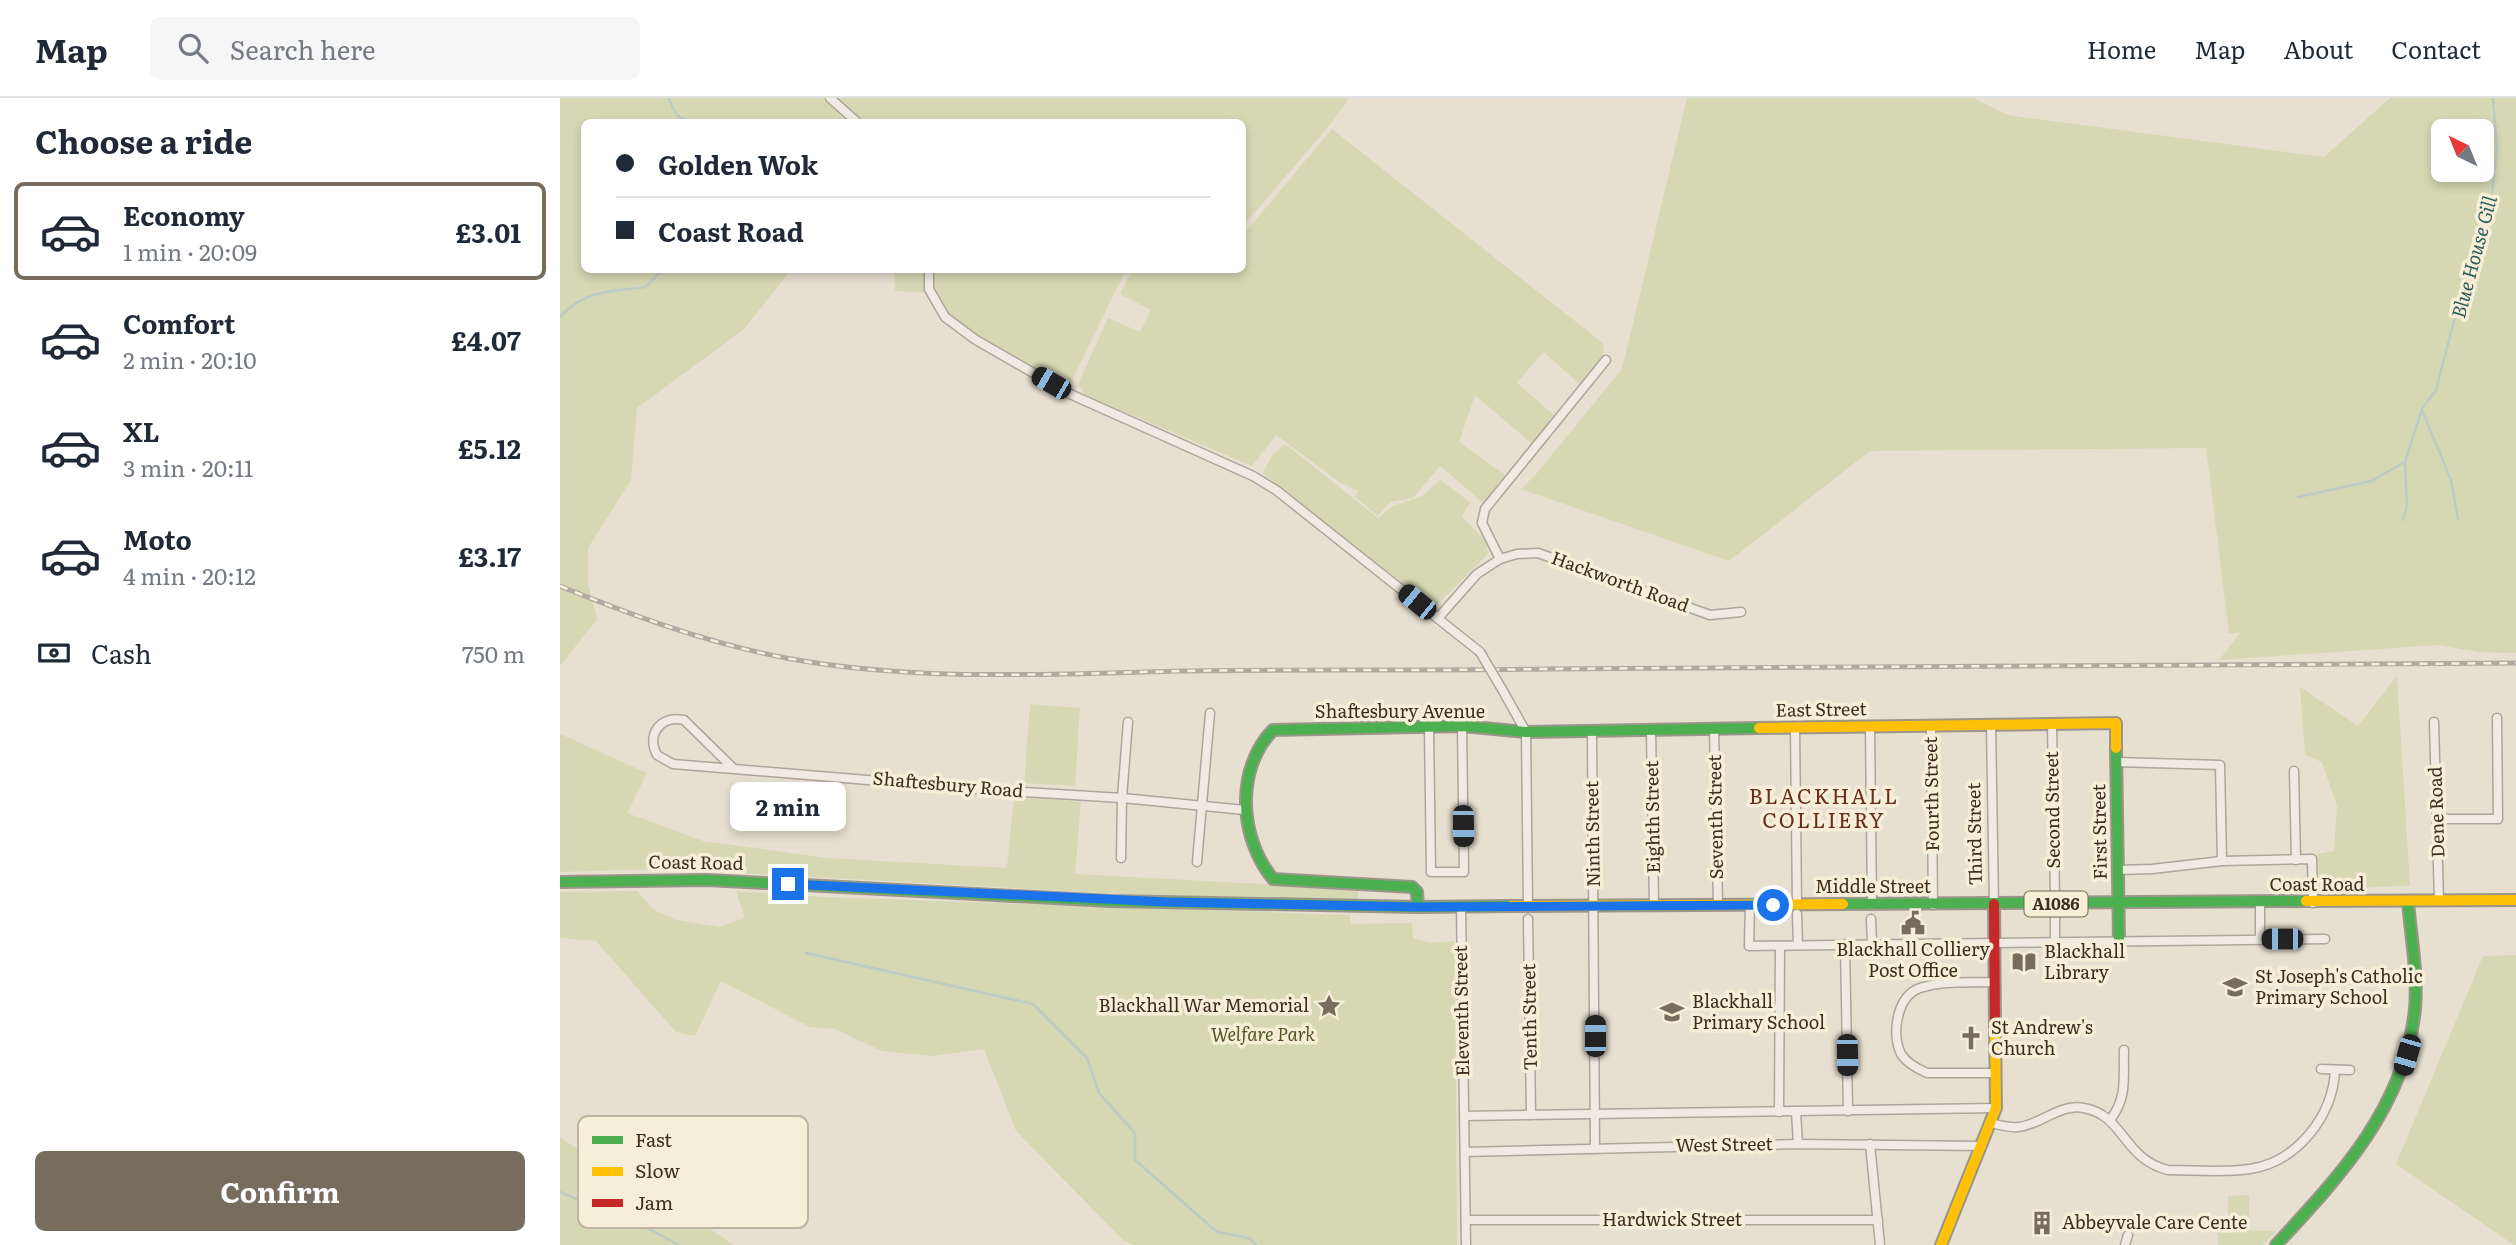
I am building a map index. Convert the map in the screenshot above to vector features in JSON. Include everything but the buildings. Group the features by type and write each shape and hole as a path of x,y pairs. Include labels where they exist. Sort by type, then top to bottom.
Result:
{"main road":[{"name":"East Street","path":"1526,732 2116,723"},
{"name":"First Street","path":"2116,723 2119,941"},
{"name":"Shaftesbury Avenue","path":"1245,810 1247,786 1255,756 1264,736 1273,730 1462,726 1526,732"},
{"path":"1245,810 1252,845 1263,871 1272,879 1404,885 1417,892 1418,907"},
{"name":"Coast Road","path":"560,882 707,880 1111,901 1418,907"},
{"name":"Coast Road","path":"2118,903 2516,900"},
{"path":"2276,1245 2349,1164 2373,1132 2402,1072 2412,1037 2415,1009 2416,976 2408,902"},
{"name":"Middle Street","path":"1418,907 1461,906 1528,913 1594,905 1750,904 1797,910 1872,905 2118,903"},
{"name":"Third Street","path":"1994,904 1995,982"},
{"path":"1941,1245 1996,1108 1995,982"}],"street":[{"path":"830,98 854,119"},
{"path":"929,273 929,289 945,317 976,340 1070,394 1254,476 1276,490 1480,652 1526,732"},
{"path":"1438,618 1477,573 1500,559 1482,523 1485,509 1606,360"},
{"name":"Hackworth Road","path":"1500,559 1517,554 1538,553 1710,615 1741,612"},
{"path":"1197,862 1210,713"},
{"path":"2437,819 2498,820 2497,718"},
{"name":"Shaftesbury Road","path":"733,768 684,720 667,720 657,727 654,748 660,758 667,762 733,768 976,789 1122,798 1245,810"},
{"path":"1121,858 1128,722"},
{"name":"Dene Road","path":"2434,722 2439,901"},
{"name":"Second Street","path":"2052,724 2055,896"},
{"name":"Third Street","path":"1991,725 1994,904"},
{"path":"1429,727 1431,872 1464,872 1462,726"},
{"name":"Fourth Street","path":"1931,726 1933,905"},
{"path":"1870,727 1872,905"},
{"path":"1795,728 1798,945"},
{"name":"Seventh Street","path":"1714,729 1718,904"},
{"name":"Eighth Street","path":"1651,730 1654,904"},
{"name":"Ninth Street","path":"1592,731 1595,1148"},
{"name":"Tenth Street","path":"1526,732 1531,1115"},
{"path":"2116,762 2220,765 2222,861"},
{"path":"2294,771 2295,860"},
{"path":"2118,870 2222,861 2312,859 2313,903"},
{"path":"2260,903 2260,939"},
{"path":"1750,904 1749,946 2325,939"},
{"name":"Eleventh Street","path":"1461,906 1466,1245"},
{"path":"2055,914 2055,942"},
{"path":"1871,919 1872,944"},
{"path":"1846,944 1848,1111"},
{"path":"1779,1112 1780,946"},
{"path":"1995,982 1918,988 1903,1002 1896,1027 1901,1054 1927,1073 1996,1073"},
{"path":"2110,1120 2120,1107 2123,1097 2124,1049"},
{"path":"2321,1069 2350,1070"},
{"path":"1991,1123 2018,1127 2065,1109 2082,1107 2100,1112 2110,1120 2134,1152 2159,1168 2249,1169 2277,1159 2303,1142 2327,1106 2334,1088 2334,1069"},
{"path":"1464,1116 1996,1108"},
{"path":"1796,1112 1798,1144"},
{"name":"West Street","path":"1465,1152 1798,1144 1982,1146"},
{"path":"1870,1144 1880,1245"},
{"name":"Hardwick Street","path":"1466,1220 1878,1220"},
{"path":"2125,1245 2128,1235"}],"green space":[{"path":"560,98 1349,98 1329,126 1246,223 1246,119 581,119 581,273 789,273 744,329 637,408 631,480 588,548 588,584 597,619 560,666"},
{"path":"1687,98 1973,98 2008,115 2324,157 2390,98 2516,98 2516,653 2478,652 2438,645 2219,660 2240,633 2229,633 2206,448 1870,451 1729,561 1521,489 1622,369"},
{"path":"1332,129 1604,344 1602,360 1581,385 1543,352 1517,383 1555,416 1532,444 1475,395 1459,442 1505,475 1483,503 1440,466 1413,498 1390,502 1378,516 1355,497 1358,491 1339,482 1276,435 1252,466 1085,395 1078,384 1108,318 1140,332 1151,310 1120,294 1130,273 1246,273 1246,231"},
{"path":"894,273 1125,273 1066,392 945,317 931,293 895,291"},
{"path":"1283,445 1288,446 1378,518 1393,506 1422,496 1440,480 1470,502 1462,516 1485,541 1488,554 1434,608 1263,473 1271,457"},
{"path":"2397,676 2410,886 2318,889 2317,854 2334,851 2337,806 2322,762 2305,755 2300,687 2358,726"},
{"path":"1030,704 1080,708 1075,786 1024,783"},
{"path":"560,734 647,773 627,813 703,841 828,858 1007,868 1014,796 1081,802 1075,874 1358,889 1358,899 1196,898 665,869 560,872"},
{"name":"Welfare Park","path":"637,891 654,910 676,920 719,927 745,918 736,891 824,897 1350,915 1351,924 1412,923 1413,938 1429,943 1455,941 1457,1245 1134,1245 1124,1241 1016,1131 984,1049 931,1056 882,1051 835,1029 810,1027 721,981 695,1036 676,1032 596,941 560,938 560,892"},
{"path":"2516,955 2514,1245 2396,1164 2483,956"},
{"path":"560,1138 578,1149 578,1228 708,1228 733,1245 560,1245"},
{"path":"2249,1195 2249,1227 2228,1227 2228,1196"},
{"path":"2218,1230 2276,1231 2263,1245 2218,1245"}],"waterway":[{"path":"669,98 674,111 684,119"},
{"name":"Blue House Gill","path":"2298,497 2371,481 2405,462 2422,409 2436,390 2454,321 2490,211 2497,149 2493,98"},
{"path":"560,317 579,301 600,293 646,287 659,273"},
{"name":"Blue House Gill","path":"2422,410 2451,480 2458,519"},
{"name":"Blue House Gill","path":"2403,520 2407,506 2405,462"},
{"path":"806,953 1033,1004 1087,1058 1099,1093 1135,1133 1135,1160 1217,1232 1249,1238 1256,1245"},
{"path":"560,1192 578,1200"},
{"path":"646,1228 679,1245"}],"railway":[{"path":"560,586 671,628 757,652 835,666 884,671 983,675 1227,670 2516,663"}],"traffic: fast":[{"path":"1418,907 1417,892 1412,887 1273,879 1253,844 1246,804 1247,783 1252,764 1273,730 1462,726 1526,732 1759,728"},
{"path":"2116,748 2119,941"},
{"path":"560,882 707,880 1111,901 1418,907 1511,906"},
{"path":"1843,904 2306,901"},
{"path":"2276,1245 2323,1193 2366,1138 2384,1109 2398,1078 2409,1044 2416,996 2408,902"}],"traffic: slow":[{"path":"1759,728 2116,723 2116,748"},
{"path":"2306,901 2516,900"},
{"path":"1511,906 1843,904"},
{"path":"1941,1245 1996,1108 1995,1025"}],"traffic: jam":[{"path":"1994,904 1995,1025"}],"place":[{"name":"Blackhall Colliery Post Office","path":"1913,923"},
{"name":"Blackhall Library","path":"2024,962"},
{"name":"St Joseph's Catholic Primary School","path":"2235,987"},
{"name":"Blackhall War Memorial","path":"1329,1006"},
{"name":"Blackhall Primary School","path":"1672,1012"},
{"name":"St Andrew's Church","path":"1971,1038"},
{"name":"Abbeyvale Care Cente","path":"2042,1223"}],"district":[{"name":"BLACKHALL COLLIERY","path":"1824,809"}],"route":[{"path":"788,884 1111,901 1418,907 1773,905"}]}
